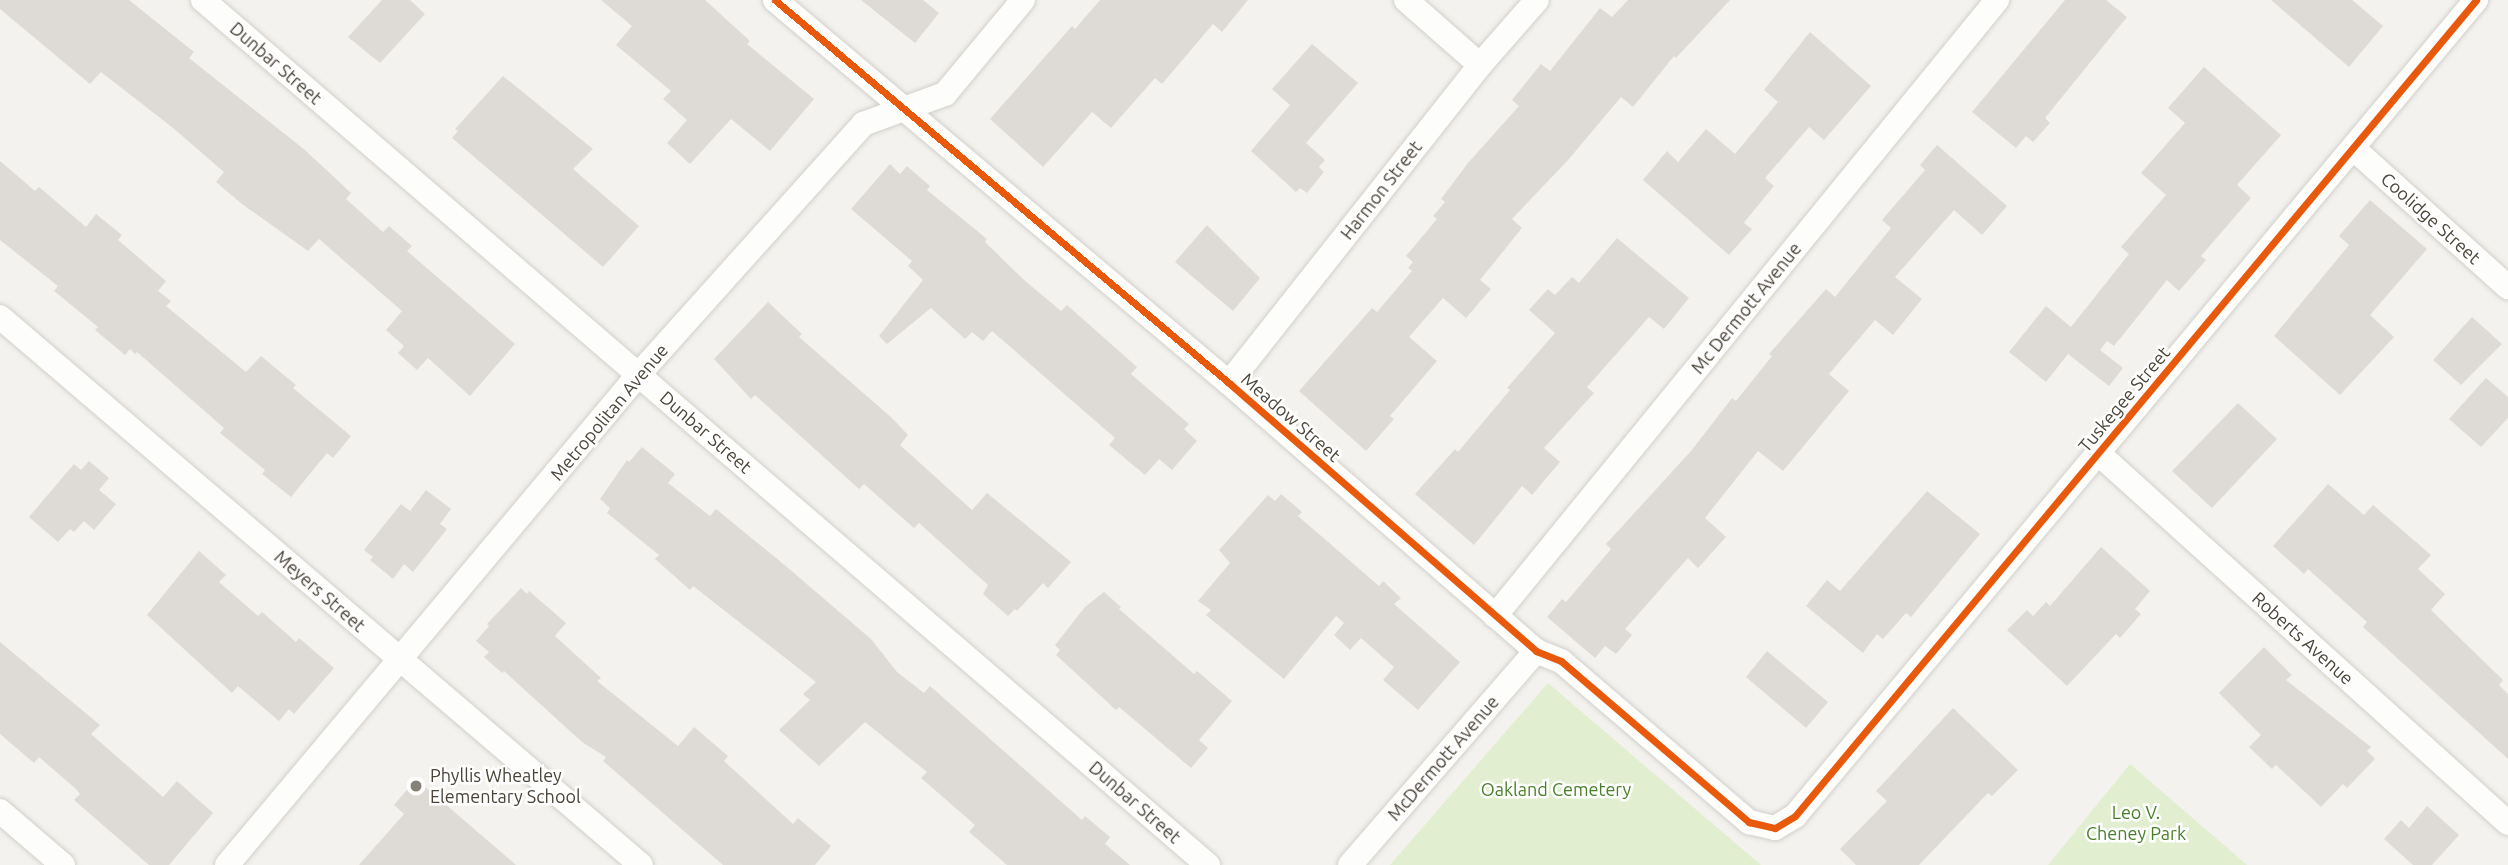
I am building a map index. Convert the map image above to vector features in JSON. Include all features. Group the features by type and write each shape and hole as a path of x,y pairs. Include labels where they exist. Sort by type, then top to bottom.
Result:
{"street":[{"name":"Dunbar Street","path":"203,0 1208,865"},
{"name":"Meadow Street","path":"775,0 1229,383 1536,651 1560,661 1749,822 1775,828 1795,816"},
{"name":"Metropolitan Avenue","path":"227,865 639,374 863,124 945,94 1023,0"},
{"path":"1406,0 1480,65"},
{"name":"Harmon Street","path":"1229,383 1480,65 1537,0"},
{"name":"Mc Dermott Avenue","path":"1495,615 1997,0"},
{"name":"Tuskegee Street","path":"1795,816 2476,0"},
{"name":"Coolidge Street","path":"2354,149 2508,286"},
{"name":"Meyers Street","path":"0,317 640,865"},
{"name":"Roberts Avenue","path":"2099,454 2508,823"},
{"name":"McDermott Avenue","path":"1350,865 1536,651"},
{"path":"0,811 63,865"}],"green space":[{"name":"Oakland Cemetery","path":"1548,683 1761,865 1390,865"},
{"name":"Leo V. Cheney Park","path":"2130,764 2247,865 2048,865"}],"building":[{"path":"0,0 129,0 194,52 189,58 305,150 351,193 346,199 383,232 389,226 412,246 407,251 515,344 470,396 428,358 417,370 398,353 404,346 386,330 402,311 319,239 308,251 242,204 216,182 224,172 173,128 101,72 90,84 0,9"},
{"path":"382,0 410,0 425,14 380,63 348,37"},
{"path":"601,0 705,0 750,41 747,44 814,99 770,151 731,119 690,164 667,143 687,120 663,99 671,91 616,45 632,26"},
{"path":"861,0 923,0 939,13 915,43"},
{"path":"1100,0 1248,0 1222,32 1213,24 1162,84 1155,78 1111,128 1092,112 1043,167 990,119 1072,26 1075,29"},
{"path":"1628,0 1730,0 1676,58 1674,56 1633,107 1621,97 1569,159 1512,219 1522,228 1480,280 1491,289 1466,318 1443,298 1409,337 1437,361 1390,416 1394,419 1366,451 1299,391 1372,308 1377,312 1412,271 1408,268 1413,262 1406,256 1437,219 1433,216 1445,202 1441,199 1468,163 1519,106 1512,100 1541,64 1550,71 1600,8 1612,17"},
{"path":"2065,0 2106,0 2127,17 2045,118 2050,123 2033,142 2026,136 2016,148 1972,112"},
{"path":"2271,0 2352,0 2383,26 2349,67"},
{"path":"1810,32 1871,86 1824,140 1809,127 1765,178 1774,186 1744,223 1752,229 1729,255 1643,180 1667,151 1678,162 1706,129 1735,154 1778,102 1764,90"},
{"path":"1312,44 1358,83 1306,143 1325,160 1319,167 1324,172 1307,193 1300,188 1296,192 1251,151 1290,105 1272,89"},
{"path":"2204,67 2281,135 2237,185 2251,198 2201,256 2206,260 2179,291 2167,280 2114,346 2107,341 2100,350 2123,368 2109,386 2068,354 2046,382 2009,352 2046,306 2071,327 2129,254 2121,247 2166,195 2141,173 2185,123 2168,108"},
{"path":"503,76 593,149 573,169 639,226 603,267 452,138 458,131 455,129"},
{"path":"1937,145 2007,206 1982,235 1954,210 1895,277 1922,299 1893,335 1875,320 1829,374 1849,391 1783,471 1758,451 1705,518 1726,537 1698,568 1688,558 1625,629 1632,635 1616,654 1605,646 1595,658 1547,617 1562,599 1566,602 1611,549 1606,544 1691,451 1732,398 1736,401 1772,356 1769,354 1826,289 1835,297 1891,228 1882,220 1925,170 1920,165"},
{"path":"0,161 35,191 39,187 86,227 96,214 122,235 118,240 166,281 158,291 171,301 166,306 246,372 261,356 296,385 293,388 351,436 333,458 327,453 291,497 262,474 265,470 220,433 224,428 137,352 135,354 130,349 125,355 95,330 98,327 54,291 58,286 0,240"},
{"path":"890,164 900,174 907,166 930,186 927,190 987,239 985,242 1023,279 1061,311 1067,305 1137,367 1131,374 1189,424 1184,429 1197,441 1172,470 1159,459 1145,475 1109,445 1115,438 992,331 983,341 972,332 965,339 931,308 887,344 879,336 923,280 908,266 912,261 851,209"},
{"path":"2370,200 2427,249 2370,315 2394,337 2340,395 2274,336 2349,245 2339,236"},
{"path":"1207,225 1260,278 1233,311 1175,262"},
{"path":"1617,238 1689,298 1664,329 1649,317 1587,387 1594,393 1544,448 1560,462 1532,495 1522,486 1474,545 1415,494 1455,449 1458,452 1510,390 1507,388 1555,333 1529,310 1548,289 1555,295 1572,277 1579,283"},
{"path":"768,302 802,334 799,337 892,418 908,435 900,445 972,510 987,493 1071,562 1048,588 1043,583 1017,611 1015,609 1008,616 983,594 988,585 919,523 914,528 864,484 859,489 755,395 751,399 714,359"},
{"path":"2472,317 2502,344 2461,385 2433,360"},
{"path":"2486,378 2508,397 2508,418 2481,447 2449,419"},
{"path":"2238,403 2277,439 2212,508 2172,471"},
{"path":"642,447 675,474 668,483 710,516 716,509 781,562 871,639 897,672 924,693 930,686 1082,820 1085,816 1110,837 1105,844 1130,865 1007,865 969,832 975,825 921,778 927,772 865,722 819,766 779,730 810,700 803,694 816,682 693,586 690,590 655,559 659,555 607,513 610,508 600,499 627,460 629,462"},
{"path":"89,461 109,478 99,490 116,504 94,530 84,521 74,532 70,529 58,542 29,517 74,464 81,470"},
{"path":"2328,484 2364,515 2373,505 2431,555 2418,569 2445,594 2431,610 2503,680 2499,685 2508,694 2508,759 2363,627 2367,622 2308,569 2304,574 2273,546"},
{"path":"426,490 451,509 440,524 447,529 413,572 404,564 393,579 370,560 373,557 364,550 401,504 410,511"},
{"path":"1927,491 1980,534 1911,617 1906,613 1883,639 1877,634 1863,653 1806,606 1827,580 1840,591"},
{"path":"1281,494 1302,512 1298,516 1379,586 1383,581 1401,598 1394,604 1460,662 1418,710 1383,680 1394,667 1361,638 1350,650 1334,635 1344,623 1336,616 1284,679 1206,615 1211,610 1198,601 1230,563 1219,550 1268,495 1275,501"},
{"path":"2101,547 2150,591 2135,609 2141,614 2120,638 2116,634 2067,686 2007,630 2027,610 2033,616 2046,602 2050,606"},
{"path":"199,551 226,575 219,582 258,616 262,612 296,642 299,638 334,668 294,714 289,709 279,721 238,686 232,693 147,615"},
{"path":"521,588 527,594 529,591 566,623 555,636 601,678 597,681 678,746 694,727 728,756 724,761 793,824 798,818 831,846 815,865 723,865 603,761 606,757 582,742 504,671 502,673 484,657 489,652 476,641 489,626 487,624"},
{"path":"1104,592 1121,607 1119,609 1194,674 1197,671 1232,701 1199,740 1208,748 1191,768 1119,707 1116,710 1056,655 1060,650 1055,645 1085,607"},
{"path":"0,642 100,725 91,734 163,797 177,781 213,813 169,865 149,865 74,800 80,794 76,789 39,757 34,763 0,734"},
{"path":"2264,647 2292,675 2286,680 2371,747 2367,751 2375,759 2347,788 2343,784 2321,807 2276,765 2272,769 2249,747 2261,735 2219,693"},
{"path":"1767,651 1828,702 1806,728 1746,677"},
{"path":"1953,708 2018,770 1992,796 1988,793 1919,865 1856,865 1840,849 1887,801 1876,791"},
{"path":"416,779 516,865 359,865 404,814 394,805"},
{"path":"2427,806 2459,835 2432,865 2413,865 2384,839 2401,820 2409,828"}],"cycle path":[{"path":"775,0 1229,383 1536,651 1561,661 1749,822 1775,828 1795,816 2476,0"}],"place":[{"name":"Phyllis Wheatley Elementary School","path":"416,786"}]}
